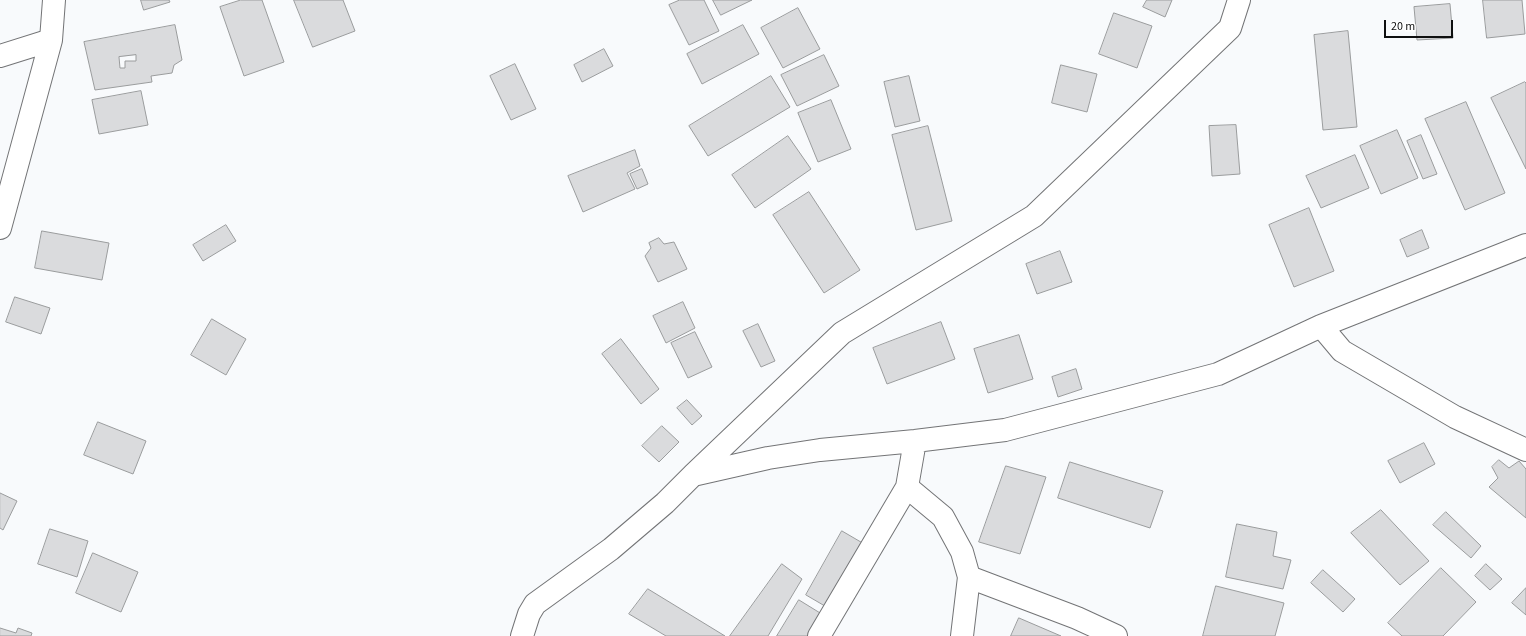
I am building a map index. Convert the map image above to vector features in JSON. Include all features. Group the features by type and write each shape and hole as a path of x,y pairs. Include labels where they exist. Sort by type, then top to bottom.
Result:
{"street":[{"path":"0,228 51,40 54,0"},
{"path":"522,636 529,614 535,604 611,549 665,503 842,333 1034,216 1230,28 1238,0"},
{"path":"0,56 51,40"},
{"path":"693,475 768,458 820,450 915,441 1005,430 1218,374 1321,326 1526,245"},
{"path":"1321,326 1342,351 1454,417 1526,450"},
{"path":"819,636 907,487 915,441"},
{"path":"907,487 943,517 962,552 969,577 962,636"},
{"path":"969,577 1077,618 1116,636"}],"building":[{"path":"141,0 169,0 170,2 144,10"},
{"path":"241,0 262,0 284,62 244,76 220,7"},
{"path":"294,0 343,0 355,31 313,47"},
{"path":"680,0 704,0 719,31 689,45 669,5"},
{"path":"713,0 752,0 721,15"},
{"path":"1147,0 1172,0 1165,17 1143,7"},
{"path":"1483,0 1522,0 1525,34 1487,38"},
{"path":"1450,4 1453,38 1417,40 1414,7"},
{"path":"798,8 820,49 783,68 761,28"},
{"path":"1114,13 1152,26 1137,68 1099,54"},
{"path":"175,25 182,60 174,65 172,73 151,76 152,82 95,90 84,42","holes":["136,55 136,61 125,61 125,68 120,68 119,57"]},
{"path":"743,25 759,54 702,84 687,54"},
{"path":"1348,31 1357,127 1323,130 1314,35"},
{"path":"604,49 613,66 582,82 574,65"},
{"path":"824,55 839,86 797,106 781,75"},
{"path":"515,64 536,109 511,120 490,76"},
{"path":"1061,65 1097,74 1087,112 1052,103"},
{"path":"771,76 790,107 708,156 689,126"},
{"path":"909,76 920,121 895,127 884,82"},
{"path":"1525,82 1526,83 1526,169 1491,98"},
{"path":"141,91 148,125 99,134 92,100"},
{"path":"831,100 851,149 818,162 798,113"},
{"path":"1466,102 1505,193 1465,210 1425,119"},
{"path":"1236,125 1240,174 1212,176 1209,126"},
{"path":"928,126 952,221 916,230 892,135"},
{"path":"1397,130 1418,178 1381,194 1360,146"},
{"path":"1421,135 1437,174 1423,179 1407,141"},
{"path":"788,136 811,169 755,208 732,175"},
{"path":"635,150 640,166 627,173 635,189 583,212 568,176"},
{"path":"1355,155 1369,188 1321,208 1306,176"},
{"path":"642,169 648,184 637,189 630,174"},
{"path":"809,192 860,270 824,293 773,215"},
{"path":"1309,208 1334,271 1294,287 1269,225"},
{"path":"226,225 236,241 203,261 193,245"},
{"path":"1422,230 1429,248 1407,257 1400,240"},
{"path":"42,231 109,243 102,280 35,268"},
{"path":"659,238 664,244 674,242 687,269 658,282 645,256 651,248 649,243"},
{"path":"1060,251 1072,282 1037,294 1026,264"},
{"path":"15,297 50,308 41,334 6,322"},
{"path":"683,302 695,328 666,343 653,316"},
{"path":"212,319 246,339 226,375 191,355"},
{"path":"941,322 955,359 887,384 873,348"},
{"path":"758,324 775,361 761,367 743,331"},
{"path":"695,332 712,367 688,378 671,343"},
{"path":"1019,335 1033,379 988,393 974,349"},
{"path":"621,339 659,389 641,404 602,354"},
{"path":"1076,369 1082,389 1058,397 1052,377"},
{"path":"687,400 702,416 692,425 677,408"},
{"path":"98,422 146,441 133,474 84,455"},
{"path":"662,426 679,442 659,462 642,446"},
{"path":"1424,443 1435,464 1400,483 1388,461"},
{"path":"1499,460 1509,468 1519,461 1526,469 1526,518 1489,487 1498,478 1492,467"},
{"path":"1070,462 1163,491 1150,528 1058,498"},
{"path":"1006,466 1046,477 1020,554 979,542"},
{"path":"0,493 17,501 3,530 0,528"},
{"path":"1381,510 1429,561 1400,585 1351,533"},
{"path":"1446,512 1481,546 1471,558 1433,525"},
{"path":"1237,524 1277,532 1273,556 1291,560 1283,589 1226,577"},
{"path":"50,529 88,541 77,577 38,564"},
{"path":"842,531 866,545 830,609 806,595"},
{"path":"93,553 138,572 121,612 76,593"},
{"path":"782,564 802,579 768,636 730,636"},
{"path":"1486,564 1502,579 1490,590 1475,576"},
{"path":"1441,568 1476,602 1443,636 1402,636 1388,623"},
{"path":"1323,570 1355,599 1343,612 1311,583"},
{"path":"1216,586 1284,603 1275,636 1203,636"},
{"path":"1526,588 1526,615 1512,603"},
{"path":"648,589 725,636 666,636 629,614"},
{"path":"799,600 825,616 813,636 777,636"},
{"path":"1019,618 1061,636 1011,636"},
{"path":"0,628 16,633 18,628 32,633 31,636 0,636"}]}
